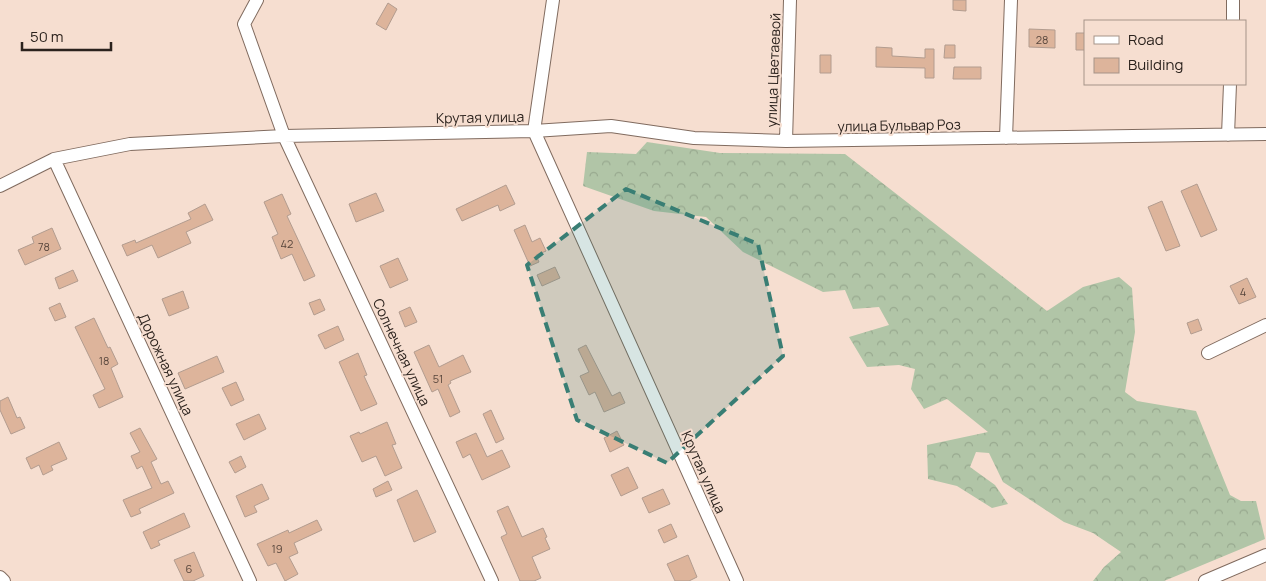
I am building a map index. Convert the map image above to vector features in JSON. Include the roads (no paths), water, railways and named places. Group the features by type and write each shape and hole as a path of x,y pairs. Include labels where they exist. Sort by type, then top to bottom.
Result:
{"street":[{"name":"Солнечная улица","path":"257,0 244,24 284,136 492,581"},
{"path":"534,131 553,0"},
{"name":"улица Цветаевой","path":"786,141 790,0"},
{"path":"1006,138 1011,0"},
{"path":"1233,0 1233,20"},
{"path":"1228,135 1230,85"},
{"name":"улица Бульвар Роз","path":"534,131 611,126 694,138 786,141 1266,134"},
{"name":"Крутая улица","path":"0,186 54,160 130,144 284,136 534,131 737,581"},
{"name":"Дорожная улица","path":"54,160 250,581"},
{"path":"1208,353 1266,325"},
{"path":"1213,580 1266,554"},
{"path":"0,577 4,581"}]}
